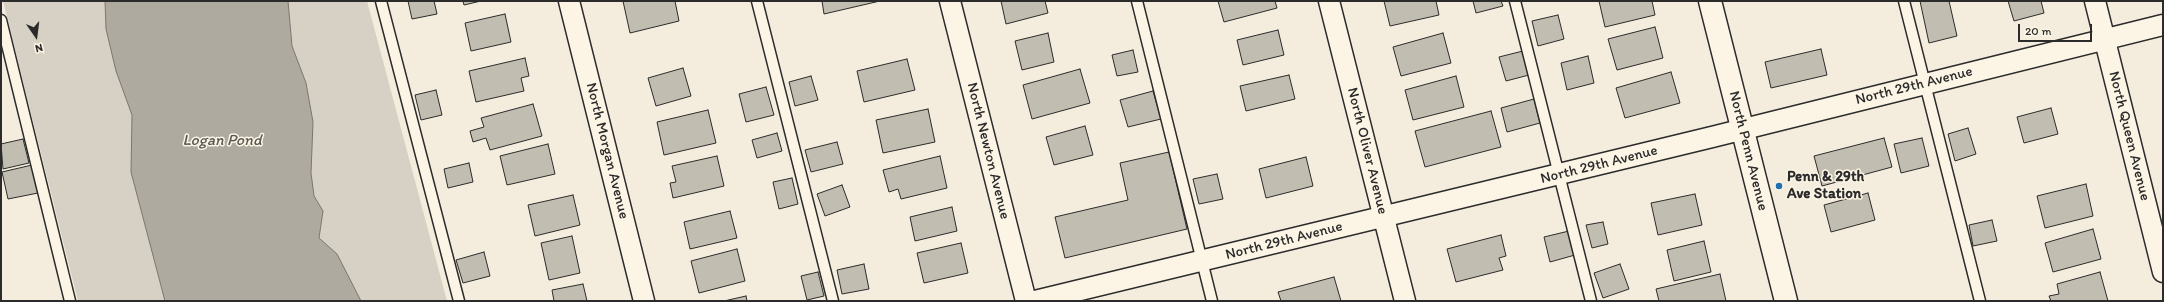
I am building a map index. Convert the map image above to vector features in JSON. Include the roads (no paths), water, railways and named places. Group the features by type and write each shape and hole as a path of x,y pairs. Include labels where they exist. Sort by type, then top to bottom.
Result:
{"main road":[{"name":"North Penn Avenue","path":"1710,1 1786,301"}],"street":[{"name":"North Morgan Avenue","path":"569,1 644,301"},
{"name":"North Newton Avenue","path":"950,1 1026,301"},
{"name":"North Oliver Avenue","path":"1329,1 1405,301"},
{"name":"North Queen Avenue","path":"2094,1 2163,272"},
{"name":"North 29th Avenue","path":"1035,301 1559,175 2163,25"}],"lane":[{"path":"381,1 459,301"},
{"path":"757,1 832,301"},
{"path":"1137,1 1212,301"},
{"path":"1515,1 1591,301"},
{"path":"1904,1 1980,301"},
{"path":"1,20 70,301"}],"water":[{"name":"Logan Pond","path":"105,1 288,1 292,46 306,83 313,122 311,173 314,196 323,211 319,238 337,254 361,301 165,301 131,172 132,115 116,71 106,29"}],"place":[{"name":"Penn & 29th Ave Station","path":"1779,186"}]}
